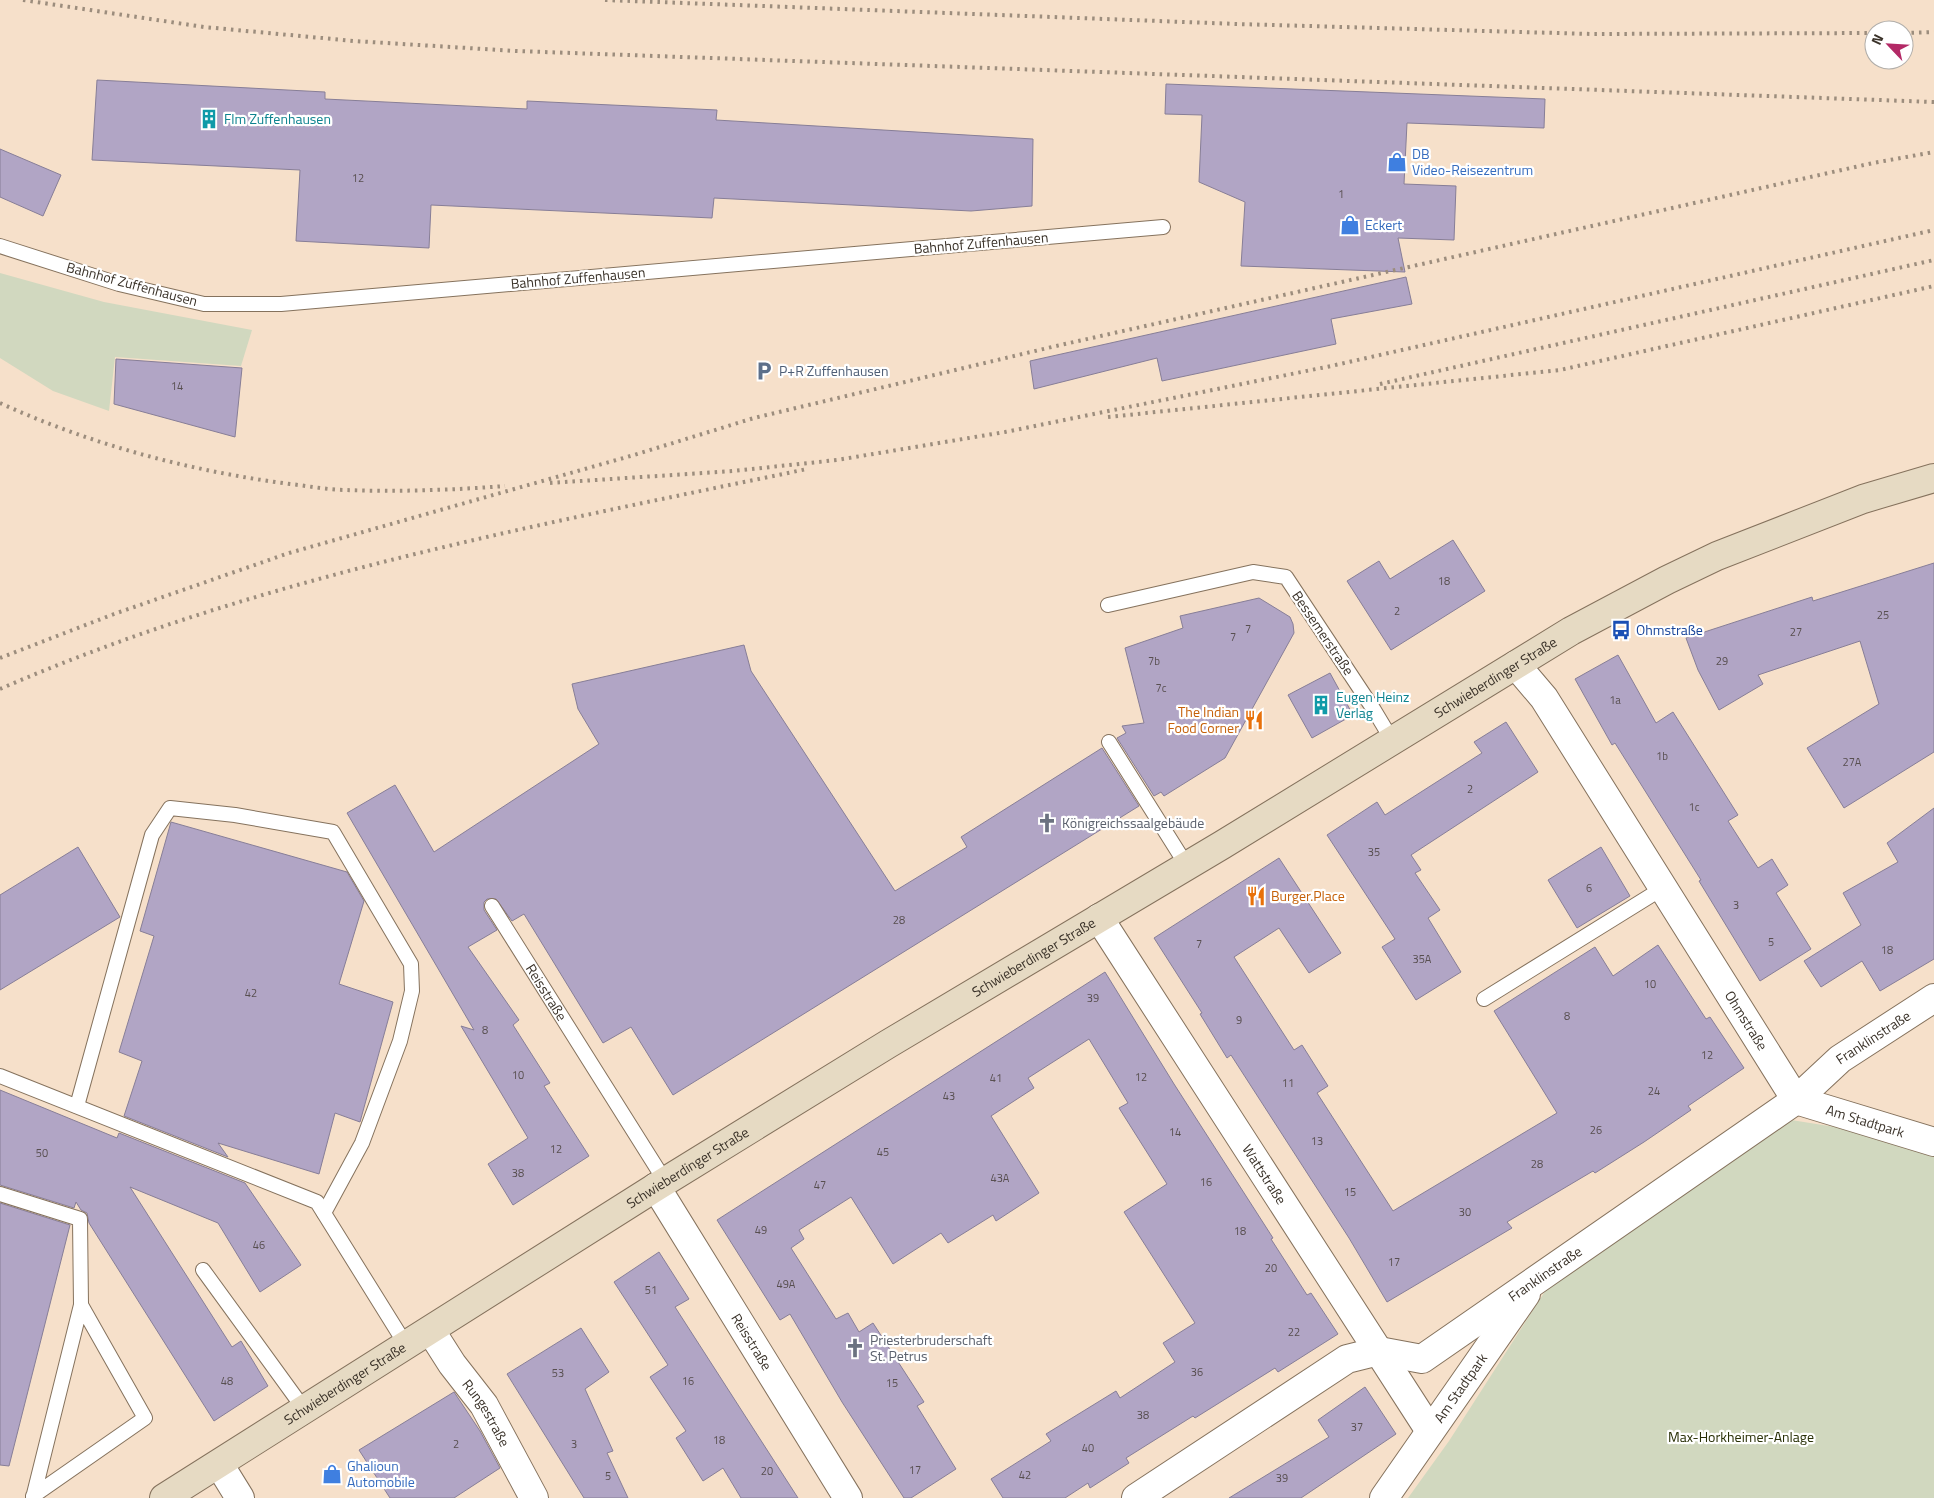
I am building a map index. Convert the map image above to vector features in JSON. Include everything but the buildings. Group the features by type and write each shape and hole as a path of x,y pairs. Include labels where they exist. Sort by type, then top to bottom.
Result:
{"main road":[{"name":"Schwieberdinger Straße","path":"164,1498 661,1184 1187,866 1570,631 1717,556 1863,499 1934,478"}],"street":[{"name":"Ohmstraße","path":"1516,665 1540,692 1796,1100"},
{"name":"Wattstraße","path":"1099,918 1430,1431"},
{"name":"Franklinstraße","path":"1136,1498 1347,1359 1379,1352 1422,1359 1796,1100 1840,1059 1934,998"},
{"name":"Am Stadtpark","path":"1796,1100 1934,1142"},
{"name":"Reisstraße","path":"661,1184 848,1498"},
{"name":"Am Stadtpark","path":"1384,1498 1537,1279"},
{"name":"Rungestraße","path":"431,1331 452,1364 484,1405 534,1498"},
{"path":"219,1464 240,1498"}],"lane":[{"name":"Bahnhof Zuffenhausen","path":"0,246 119,284 204,304 281,304 1163,228"},
{"name":"Bessemerstraße","path":"1108,605 1253,572 1286,577 1392,740"},
{"path":"1108,742 1187,866"},
{"path":"77,1106 152,835 170,808 235,815 333,832 411,964 412,991 400,1041 362,1142 324,1213"},
{"path":"1484,999 1663,888"},
{"name":"Reisstraße","path":"492,906 661,1184"},
{"path":"0,1076 318,1202 406,1345"},
{"path":"0,1194 80,1219 81,1305 33,1497"},
{"path":"203,1270 304,1410"},
{"path":"33,1497 145,1418 81,1305"}],"green space":[{"path":"0,273 104,302 252,330 241,366 115,357 109,411 53,391 0,358"},
{"name":"Max-Horkheimer-Anlage","path":"1785,1119 1854,1130 1934,1154 1934,1498 1408,1498 1449,1441 1551,1282"}],"railway":[{"path":"23,0 204,27 354,41 516,51 1934,102"},
{"path":"605,0 1237,24 1592,34 1864,33"},
{"path":"1914,33 1934,32"},
{"path":"0,658 114,614 289,553 634,455 754,418 1056,346 1873,163 1934,152"},
{"path":"550,483 733,471 837,460 1005,432 1331,366 1934,230"},
{"path":"1380,384 1934,260"},
{"path":"1108,417 1560,370 1934,286"},
{"path":"0,403 70,432 106,444 179,464 253,479 339,490 385,491 505,486"},
{"path":"0,689 98,650 196,615 296,585 499,534 807,469"}],"place":[{"name":"Flm Zuffenhausen","path":"209,119"},
{"name":"DB Video-Reisezentrum","path":"1397,162"},
{"name":"Eckert","path":"1350,225"},
{"name":"P+R Zuffenhausen","path":"764,371"},
{"name":"Ohmstraße","path":"1621,630"},
{"name":"Eugen Heinz Verlag","path":"1321,705"},
{"name":"The Indian Food Corner","path":"1254,720"},
{"name":"Königreichssaalgebäude","path":"1047,823"},
{"name":"Burger.Place","path":"1256,896"},
{"name":"Priesterbruderschaft St. Petrus","path":"855,1348"},
{"name":"Ghalioun Automobile","path":"332,1474"}]}
